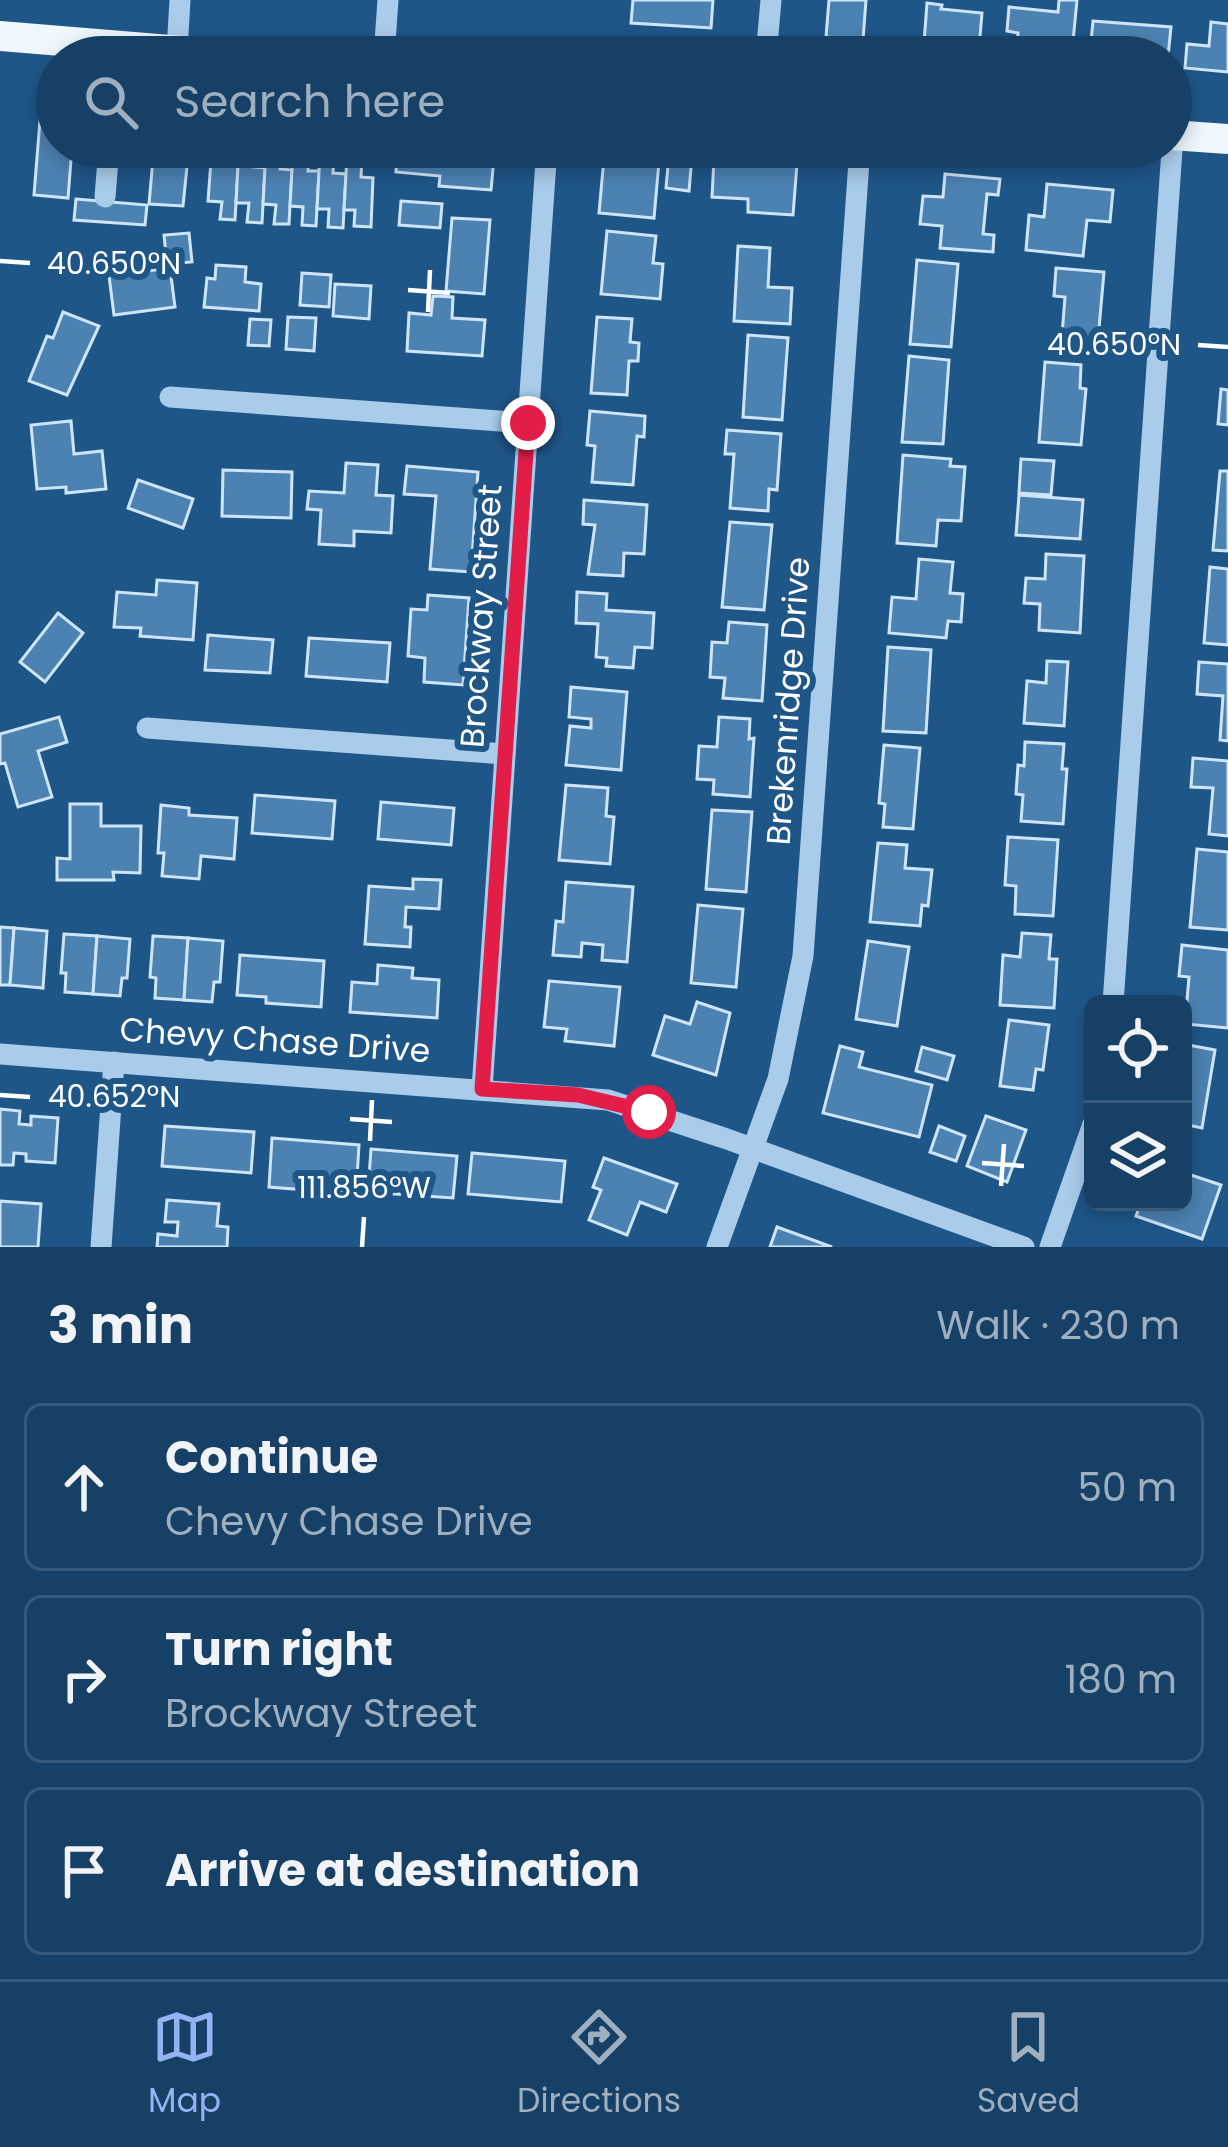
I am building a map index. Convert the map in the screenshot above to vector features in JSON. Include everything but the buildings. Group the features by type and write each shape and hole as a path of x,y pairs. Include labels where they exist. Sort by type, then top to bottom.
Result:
{"main road":[{"path":"0,36 36,41"},
{"path":"1192,136 1228,139"}],"street":[{"path":"178,36 180,0"},
{"path":"385,36 388,0"},
{"path":"767,36 770,0"},
{"path":"105,197 107,168"},
{"name":"Brockway Street","path":"482,1089 546,168"},
{"name":"Brekenridge Drive","path":"717,1247 789,1039 803,956 859,168"},
{"path":"1114,995 1170,168"},
{"path":"170,397 528,423"},
{"path":"147,728 505,754"},
{"name":"Chevy Chase Drive","path":"0,1054 608,1100 1024,1247"},
{"path":"100,1247 113,1062"},
{"path":"1051,1247 1084,1150"}],"route":[{"path":"528,423 482,1089 578,1095 649,1112"}]}
